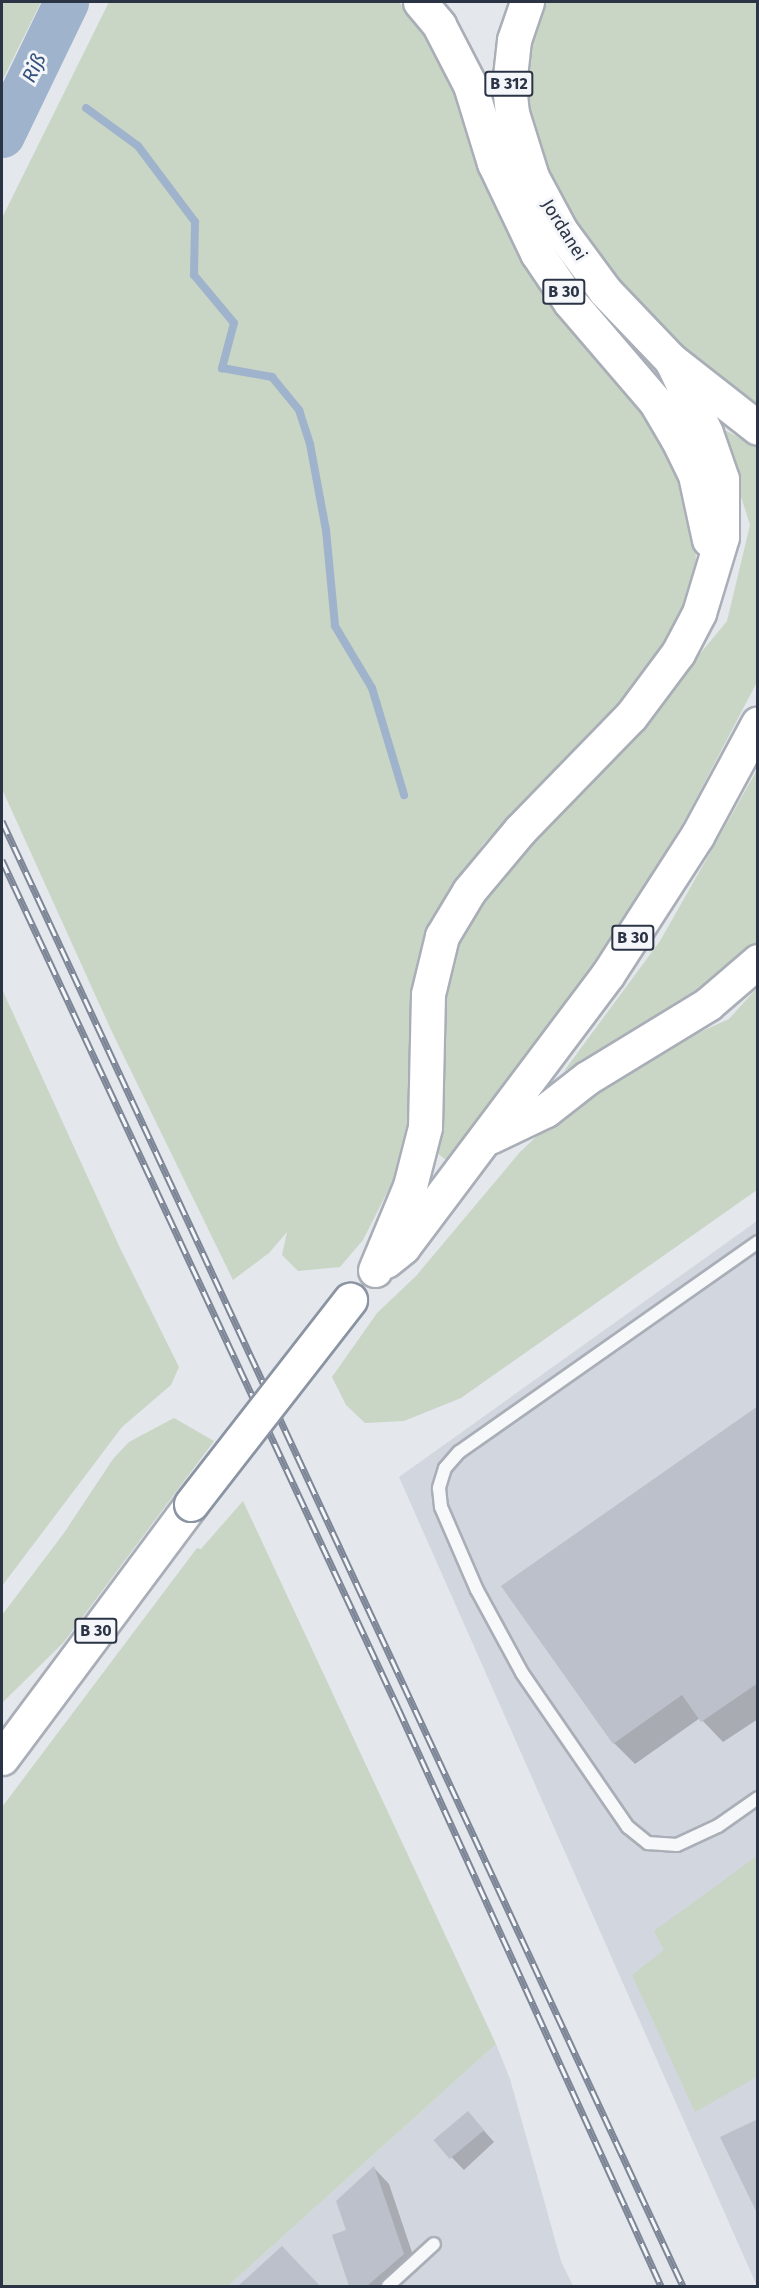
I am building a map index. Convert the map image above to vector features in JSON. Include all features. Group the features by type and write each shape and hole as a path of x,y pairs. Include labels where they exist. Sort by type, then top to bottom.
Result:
{"main road":[{"name":"B 30","path":"420,2 439,26 470,85 494,163 537,253 570,302 654,401 678,440 695,475 708,527 712,574"},
{"name":"Jordanei","path":"520,6 509,85 522,153 561,231 605,291 671,360 758,428"},
{"name":"B 30","path":"375,1270 410,1186 425,1127 428,994 442,936 470,891 520,830 584,768 660,678 699,613 712,574 722,537 722,479 706,433 671,360"},
{"name":"B 30","path":"2,1758 191,1504 350,1300 375,1270 403,1247 486,1139 655,905 758,723"},
{"name":"B 30","path":"486,1139 546,1110 587,1078 708,1004 758,961"}],"lane":[{"path":"758,1242 459,1452 446,1468 439,1488 441,1507 477,1590 522,1673 628,1827 648,1843 676,1845 718,1826 758,1798"},
{"path":"388,2286 434,2244"}],"shaded area":[{"path":"757,1221 757,2286 399,1477"},
{"path":"496,2044 510,2079 561,2261 573,2286 228,2286"}],"green space":[{"path":"2,2 41,2 2,81"},
{"path":"109,2 398,2 421,20 666,440 695,523 696,567 686,604 654,669 483,844 443,906 415,980 410,1027 413,1081 403,1161 363,1240 340,1267 298,1271 282,1255 287,1232 269,1253 233,1280 112,1032 2,789 2,218"},
{"path":"536,2 757,2 757,417 683,359 577,234 549,179 525,104 524,57"},
{"path":"719,427 757,447 757,682 688,814 624,922 447,1161 436,1152 439,1014 448,963 462,927 484,889 620,751 727,621 750,525"},
{"path":"757,770 757,944 742,961 672,1009 564,1071 660,941"},
{"path":"757,988 757,1190 461,1398 404,1421 365,1423 346,1405 332,1377 377,1313 416,1276 520,1152 570,1105 645,1057 729,1019"},
{"path":"2,989 120,1248 179,1367 171,1385 122,1427 2,1586"},
{"path":"174,1418 214,1441 64,1642 2,1703 2,1615 64,1533 113,1459 129,1442"},
{"path":"243,1501 496,2044 228,2286 2,2286 2,1807 197,1548 201,1549"},
{"path":"757,1856 757,2077 695,2112 632,1975 664,1950 654,1931"}],"building":[{"path":"758,1406 758,1683 701,1722 682,1695 613,1744 501,1586"},
{"path":"468,2111 484,2130 450,2159 434,2140"},
{"path":"758,2119 758,2215 720,2137"},
{"path":"374,2166 404,2254 367,2286 349,2286 332,2235 346,2230 336,2201"},
{"path":"282,2246 320,2286 238,2286"}],"waterway":[{"name":"Riß","path":"2,135 66,2"},
{"path":"86,108 138,146 195,222 194,275 234,323 222,368 272,377 299,410 310,444 326,530 335,626 372,688 404,795"}],"railway":[{"path":"2,821 683,2286"},
{"path":"2,860 398,1708 661,2286"}]}
